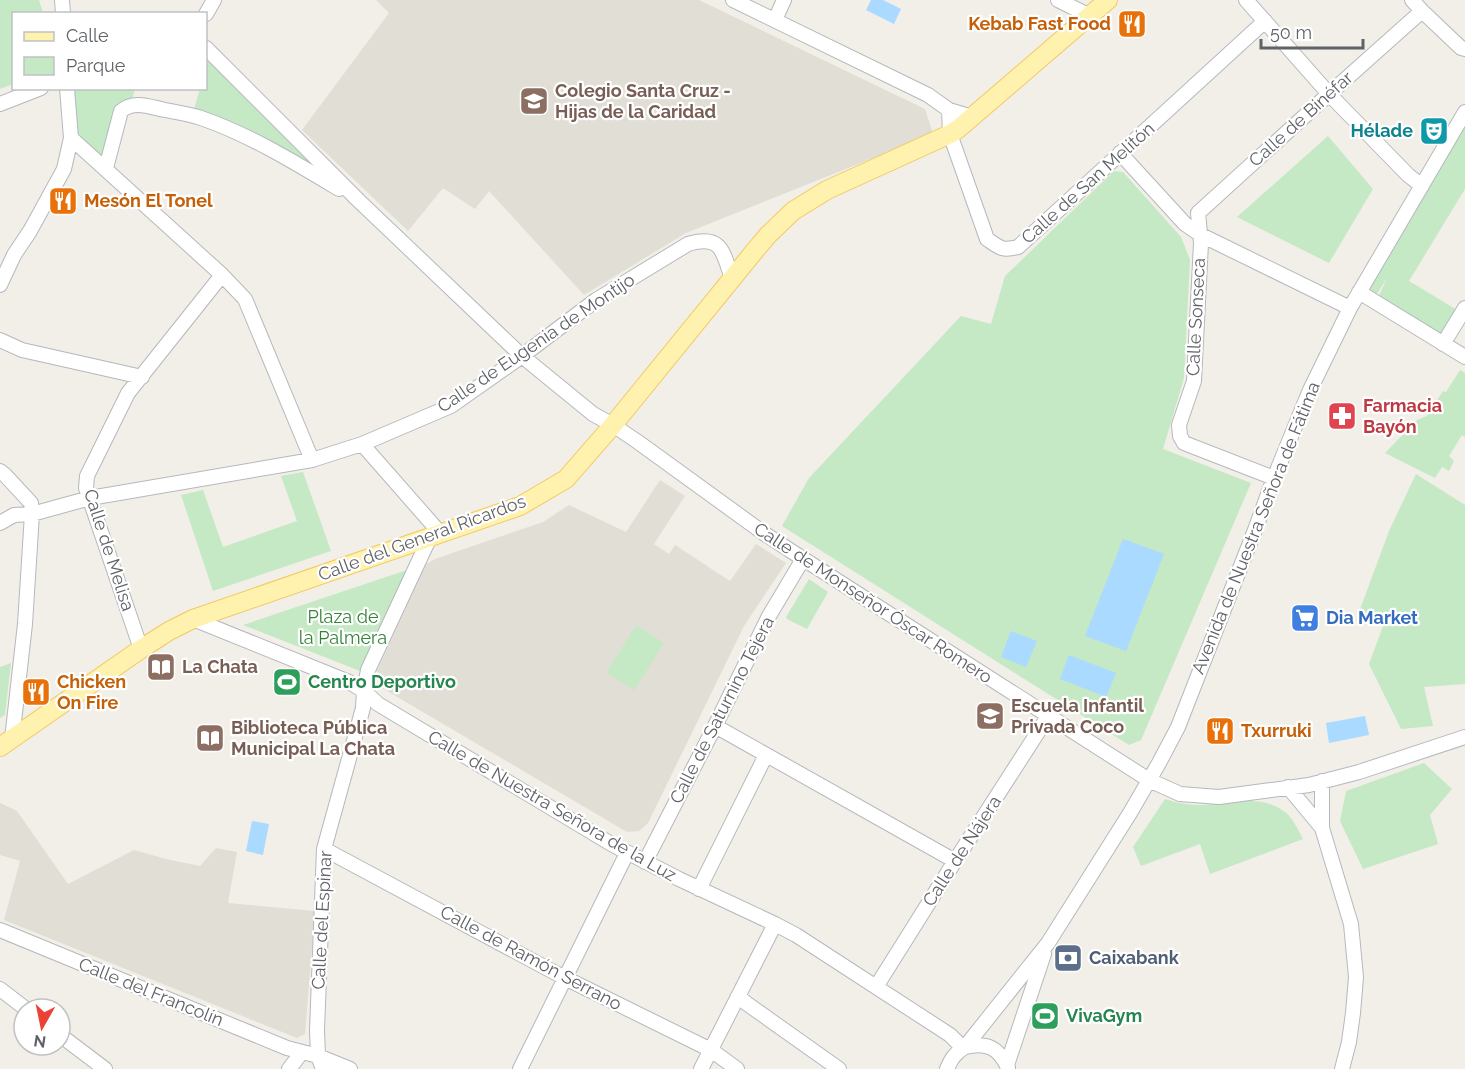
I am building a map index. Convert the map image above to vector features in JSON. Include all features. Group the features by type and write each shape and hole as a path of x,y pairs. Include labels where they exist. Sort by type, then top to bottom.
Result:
{"main road":[{"path":"950,134 1108,0"},
{"name":"Calle del General Ricardos","path":"3,745 141,649 194,619 520,506 566,479 768,235 793,212 827,190 950,134"}],"street":[{"path":"733,0 928,95 949,110 972,117"},
{"path":"775,20 784,0"},
{"path":"1058,0 1090,16"},
{"path":"1246,0 1329,94 1408,175 1422,186"},
{"path":"1412,0 1461,48 1465,49"},
{"name":"Calle de Binéfar","path":"1201,235 1198,213 1422,11"},
{"name":"Calle de San Melitón","path":"949,110 950,134 987,239 1000,249 1018,247 1265,21"},
{"name":"Calle de Monseñor Óscar Romero","path":"207,49 359,201 522,356 593,414 613,425 765,534 1149,780 1180,794 1219,796 1288,787 1359,772 1465,737"},
{"path":"0,104 35,90"},
{"path":"0,285 14,255 64,169 71,138 67,90"},
{"name":"Calle de Monseñor Óscar Romero","path":"106,168 121,111 127,106 140,104 199,117 238,133 276,151 359,201"},
{"name":"Avenida de Nuestra Señora de Fátima","path":"964,1048 1048,943 1130,813 1178,727 1310,390 1350,308 1465,112"},
{"path":"71,138 222,275 245,299 312,460"},
{"path":"1120,153 1185,224 1201,235 1350,308"},
{"name":"Calle Sonseca","path":"1201,235 1194,381 1179,425 1180,436 1184,443 1274,478"},
{"name":"Calle de Eugenia de Montijo","path":"0,523 14,515 32,514 90,498 312,460 362,444 451,406 596,300 688,244 701,240 714,242 723,250 732,279"},
{"name":"Calle de Melisa","path":"141,649 86,488 87,476 128,393 222,275"},
{"path":"1359,292 1465,357"},
{"path":"1443,344 1465,308"},
{"path":"0,340 22,350 142,376"},
{"path":"362,444 436,535"},
{"path":"0,471 31,503 32,514 25,624 3,745"},
{"name":"Calle del Espinar","path":"321,1063 317,1030 324,849 363,708 368,670 436,535"},
{"name":"Calle de Saturnino Tejera","path":"645,862 769,616 803,559"},
{"name":"Calle de Nuestra Señora de la Luz","path":"194,619 349,682 364,691 378,704 627,853 796,935 950,1035 964,1048"},
{"name":"Calle de Nájera","path":"876,987 954,861 1049,716"},
{"path":"715,726 954,861"},
{"path":"699,889 766,755"},
{"path":"1322,781 1322,828 1351,924 1356,977 1349,1042 1342,1069"},
{"path":"1288,787 1322,828"},
{"name":"Calle de Ramón Serrano","path":"324,849 565,978 711,1050 737,1069"},
{"path":"520,1069 627,853"},
{"path":"701,1069 775,924"},
{"name":"Calle del Francolín","path":"0,930 286,1048 302,1052 321,1063 350,1069"},
{"name":"Avenida de Nuestra Señora de Fátima","path":"1008,1067 1048,943"},
{"path":"0,989 12,998"},
{"path":"738,996 839,1069"},
{"path":"72,1044 105,1069"},
{"name":"Avenida de Nuestra Señora de Fátima","path":"947,1069 956,1052 977,1044 990,1047 1001,1054 1008,1067"},
{"path":"289,1069 302,1052"}],"shaded area":[{"path":"376,0 699,0 925,109 933,134 686,233 584,295 489,191 475,209 443,188 408,231 302,130 389,13"},
{"path":"660,480 685,496 654,544 669,554 675,545 730,581 756,544 786,563 744,626 648,823 639,831 627,832 382,688 377,671 425,565 435,559 543,522 569,505 626,532"},
{"path":"0,803 17,811 68,884 134,850 200,866 216,848 237,852 228,903 315,911 305,1034 297,1038 4,920 20,861 0,855"}],"green space":[{"path":"0,0 39,0 43,12 12,12 12,84 0,89"},
{"path":"207,49 326,175 192,116 200,90 207,90"},
{"path":"68,90 135,90 132,99 118,103 104,159 74,133"},
{"path":"1465,125 1465,189 1409,281 1462,313 1443,344 1376,302 1387,278 1375,297 1369,289"},
{"path":"1328,136 1373,189 1329,263 1237,217"},
{"path":"1114,171 1123,172 1181,237 1190,260 1184,378 1163,449 1251,483 1141,740 1129,745 782,526 809,478 961,316 991,324 1005,276"},
{"path":"1460,370 1465,373 1465,437 1462,435 1449,456 1454,461 1449,471 1442,467 1435,478 1385,453 1417,420 1427,416"},
{"path":"303,472 331,551 213,591 181,495 203,490 223,547 297,521 281,476"},
{"path":"1416,474 1465,505 1465,684 1424,687 1433,726 1401,729 1369,664 1383,626 1359,612 1389,531"},
{"name":"Plaza de la Palmera","path":"407,570 360,671 243,625"},
{"path":"809,579 828,592 807,629 786,617"},
{"path":"636,625 664,643 634,690 606,673"},
{"path":"11,663 5,715 0,718 0,667"},
{"path":"1424,763 1452,789 1430,815 1438,844 1363,869 1340,821 1346,791"},
{"path":"1165,799 1197,805 1245,801 1266,803 1285,812 1303,839 1210,874 1200,844 1141,866 1133,847"}],"water":[{"path":"871,0 883,0 901,9 894,24 866,10"},
{"path":"1123,539 1164,554 1126,651 1085,636"},
{"path":"1011,631 1037,641 1026,667 1001,657"},
{"path":"1069,655 1116,673 1106,697 1060,679"},
{"path":"1365,716 1369,735 1329,743 1326,723"},
{"path":"252,821 269,824 263,855 246,851"}],"place":[{"name":"Kebab Fast Food","path":"1132,24"},
{"name":"Colegio Santa Cruz - Hijas de la Caridad","path":"534,101"},
{"name":"Hélade","path":"1434,131"},
{"name":"Mesón El Tonel","path":"63,201"},
{"name":"Farmacia Bayón","path":"1342,416"},
{"name":"Dia Market","path":"1305,618"},
{"name":"La Chata","path":"161,667"},
{"name":"Centro Deportivo","path":"287,682"},
{"name":"Chicken On Fire","path":"36,692"},
{"name":"Escuela Infantil Privada Coco","path":"990,716"},
{"name":"Txurruki","path":"1220,731"},
{"name":"Biblioteca Pública Municipal La Chata","path":"210,738"},
{"name":"Caixabank","path":"1068,958"},
{"name":"VivaGym","path":"1045,1016"}]}
